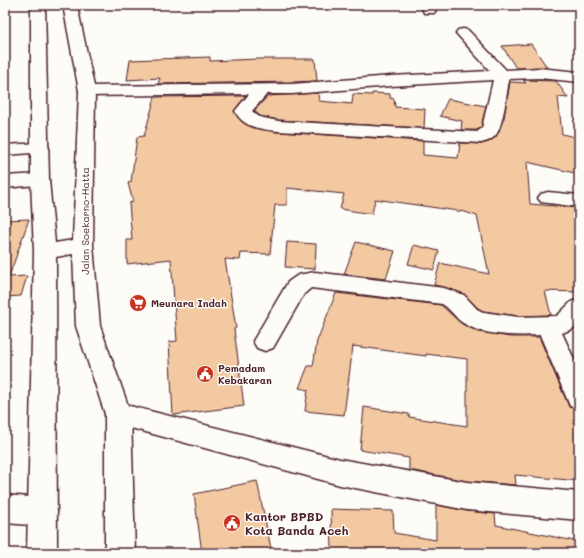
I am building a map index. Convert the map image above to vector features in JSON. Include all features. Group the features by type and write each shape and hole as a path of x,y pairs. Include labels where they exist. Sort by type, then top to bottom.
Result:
{"main road":[{"path":"38,5 40,180 45,252 42,553"},
{"name":"Jalan Soekarno-Hatta","path":"70,5 87,91 83,245 88,326 118,414 120,553"},
{"path":"464,33 502,75"},
{"path":"87,91 262,90 539,73 579,77"},
{"path":"262,90 243,111 244,116 258,122 278,126 473,139 481,138 486,135 491,128 502,75"},
{"path":"5,150 40,148"},
{"path":"5,182 40,180"},
{"path":"548,198 579,201"},
{"path":"45,252 83,245"},
{"path":"265,340 296,288 306,281 315,280 444,296 457,301 471,318 482,322 548,327 565,323 579,308"},
{"path":"548,327 579,398"},
{"path":"118,414 340,472 467,496 579,506"},
{"path":"5,509 42,512"}],"building":[{"path":"531,44 547,67 516,68 502,46"},
{"path":"210,57 210,61 315,59 317,81 158,84 160,78 127,80 130,60"},
{"path":"523,80 556,81 568,98 558,97 562,134 579,138 579,174 527,162 530,204 579,208 579,292 545,291 551,315 518,316 483,311 464,294 434,285 440,263 489,274 477,216 465,212 375,199 372,214 340,209 344,194 287,188 287,205 275,205 270,254 241,253 240,260 225,259 236,328 234,329 244,406 173,415 169,342 177,341 171,259 127,264 127,240 132,240 129,203 133,202 128,183 131,182 137,137 144,136 155,97 246,96 234,111 242,122 253,128 278,132 423,141 423,155 458,158 460,143 481,144 489,142 496,137 504,118 510,82 526,83"},
{"path":"318,93 319,101 352,104 353,94 390,94 390,98 394,99 395,107 425,109 424,128 278,120 260,116 254,111 268,96"},
{"path":"448,99 486,106 481,127 477,130 461,130 462,121 440,116"},
{"path":"29,219 9,277 27,276 21,296 5,297 5,220"},
{"path":"287,242 316,244 315,269 285,267"},
{"path":"356,242 395,251 386,279 344,274"},
{"path":"414,245 439,251 434,270 408,264"},
{"path":"336,293 441,305 462,324 479,332 510,337 539,337 569,407 579,410 579,481 515,475 516,485 467,481 409,470 409,458 360,450 364,407 409,414 409,417 467,426 467,359 426,354 426,356 353,346 344,415 305,411 308,390 299,388 308,366 313,366 317,341"},
{"name":"Kantor BPBD Kota Banda Aceh","path":"257,481 272,553 202,553 194,494"},
{"path":"436,505 467,511 495,514 496,525 579,542 579,553 332,553 331,509 393,511 394,533 436,540"}],"place":[{"name":"Meunara Indah","path":"138,303"},
{"name":"Pemadam Kebakaran","path":"205,374"},
{"name":"Kantor BPBD Kota Banda Aceh","path":"232,523"}]}
